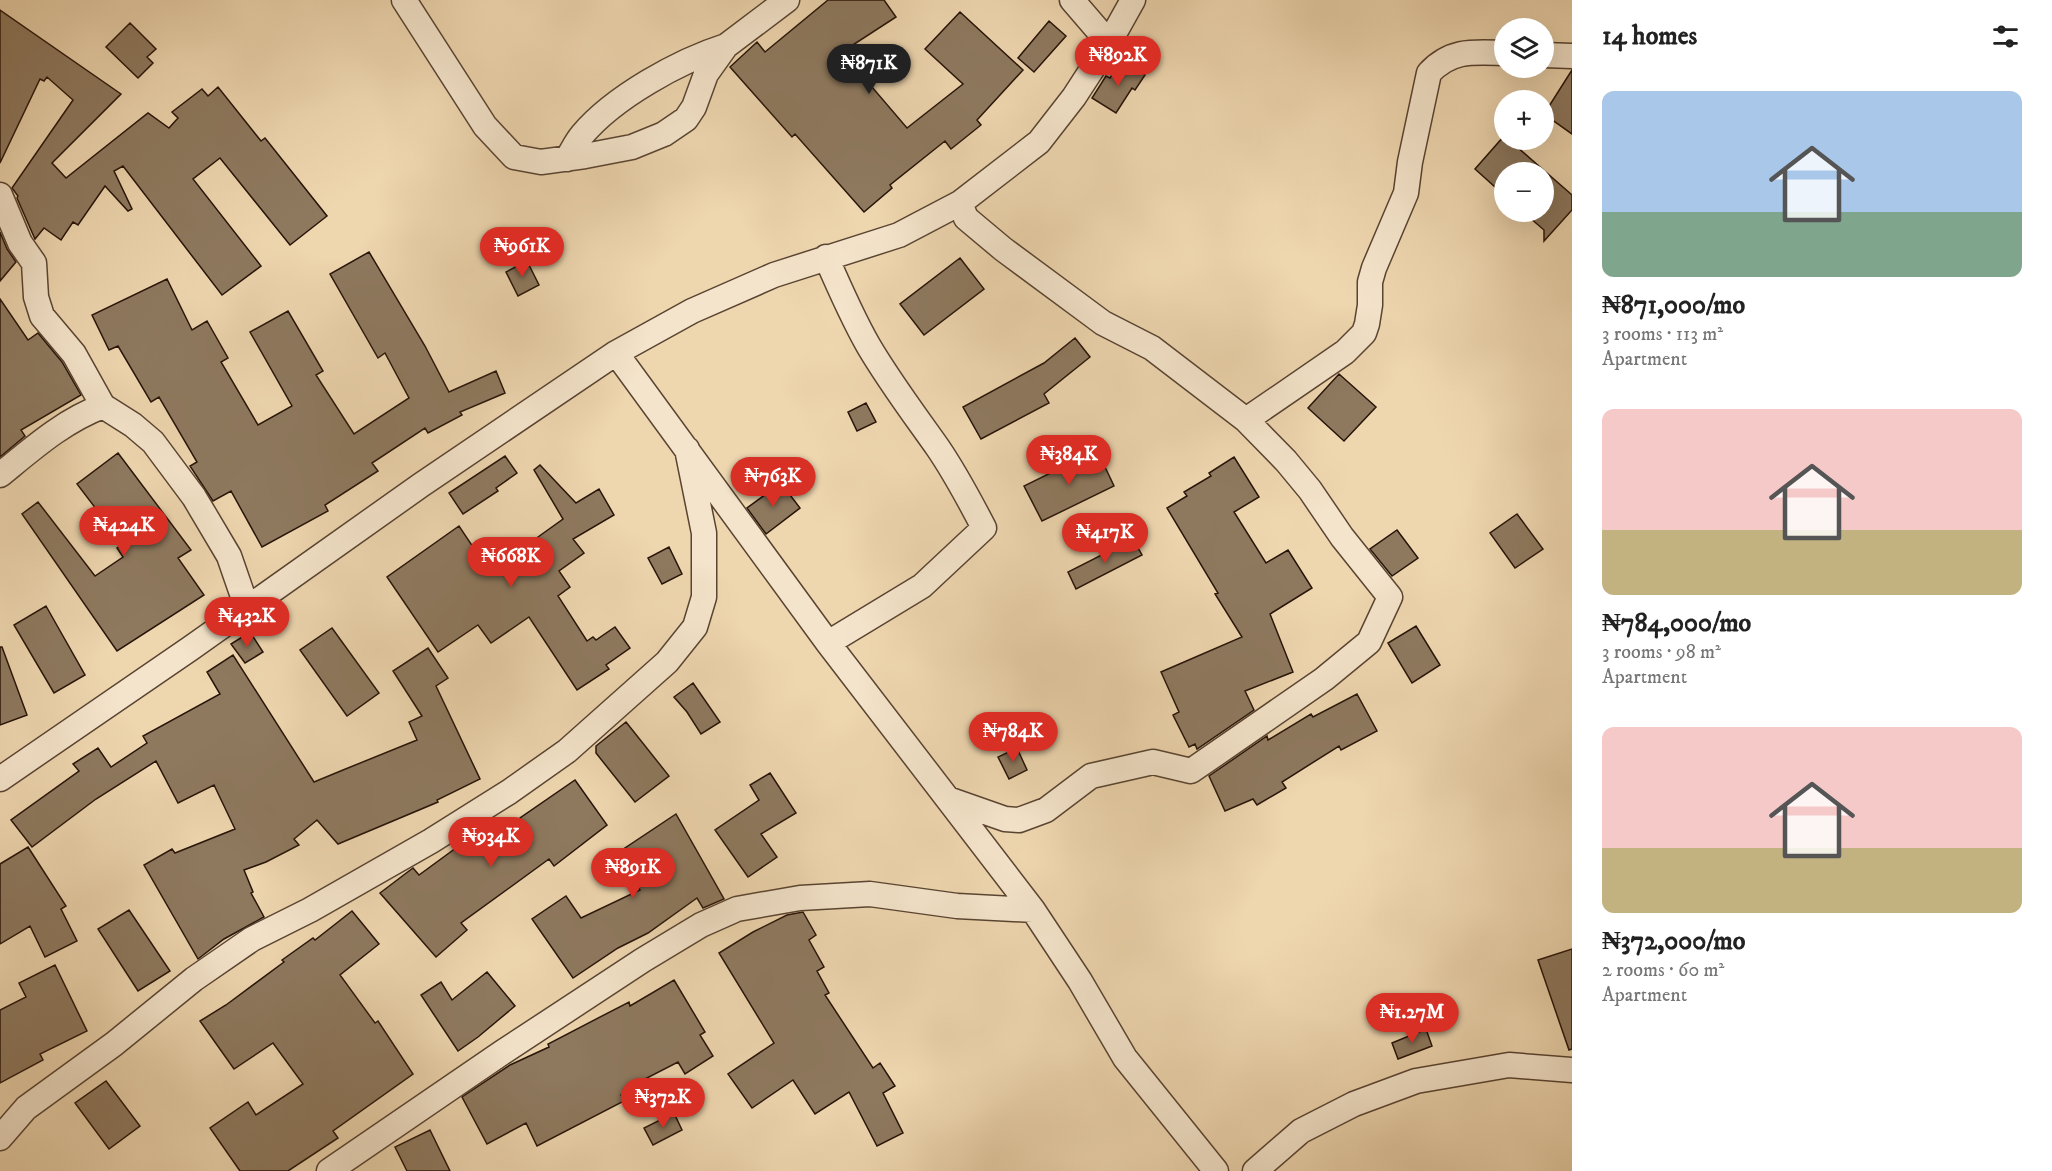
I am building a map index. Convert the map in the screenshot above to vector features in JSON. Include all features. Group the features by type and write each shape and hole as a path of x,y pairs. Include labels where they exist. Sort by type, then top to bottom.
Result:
{"street":[{"path":"404,0 484,126 514,157 542,162 632,147 664,134 686,119 694,107 706,74 726,46 787,0"},
{"path":"1072,0 1109,43"},
{"path":"0,779 421,485 616,353 692,311 774,276 826,257 899,235 960,203 1039,142 1074,97 1109,43 1132,0"},
{"path":"567,159 582,136 616,102 698,55 726,46"},
{"path":"1246,420 1345,352 1364,333 1368,324 1370,282 1374,268 1406,193 1410,162 1429,73 1438,63 1453,55 1472,52 1494,53"},
{"path":"1554,55 1572,56"},
{"path":"0,195 20,243 34,263 36,297 42,316 74,354 103,406 153,441 194,497 228,556 248,608"},
{"path":"948,799 1005,819 1019,820 1046,810 1091,776 1153,762 1191,771 1324,679 1369,642 1390,597 1342,537 1310,490 1286,461 1246,420 1152,348 1102,323 1003,249 966,218 960,203"},
{"path":"826,257 867,344 939,450 970,500 984,528 922,586 828,643"},
{"path":"616,353 828,643 1033,910 1080,981 1125,1058 1216,1171"},
{"path":"0,475 51,434 84,413 103,406"},
{"path":"0,1138 26,1108 114,1044 194,979 252,939 310,910 430,841 509,792 567,751 667,662 696,627 704,597 704,532 687,449"},
{"path":"228,556 271,591"},
{"path":"329,1171 493,1058 633,967 701,925 737,909 800,898 870,894 957,906 1033,910"},
{"path":"1254,1171 1300,1131 1354,1104 1416,1081 1509,1065 1572,1070"}],"building":[{"path":"828,0 884,0 896,17 842,52 907,128 963,84 925,49 960,12 1023,70 977,120 981,125 951,149 945,141 890,185 892,188 864,212 795,134 792,137 730,67 757,42 765,52"},
{"path":"0,10 121,94 52,163 66,178 148,113 169,128 178,118 172,112 202,89 208,96 218,87 261,141 265,138 327,216 290,245 220,158 193,179 261,266 222,295 123,166 114,171 132,209 128,211 105,186 78,225 73,222 61,240 44,228 35,239 18,196 12,188 73,100 47,77 44,81 40,79 0,163"},
{"path":"1049,21 1066,36 1034,72 1018,58"},
{"path":"130,23 156,49 147,57 153,63 138,78 106,47"},
{"path":"1121,61 1145,75 1135,90 1132,88 1116,113 1092,98 1106,76 1110,78"},
{"path":"1572,70 1572,134 1554,121 1554,98"},
{"path":"1494,147 1494,150 1520,150 1534,162 1494,162 1494,186 1475,169"},
{"path":"1554,179 1572,195 1572,210 1544,241 1544,230 1535,222 1554,222"},
{"path":"0,232 7,249 16,262 0,281"},
{"path":"369,252 425,346 449,392 496,371 505,393 460,412 462,415 428,433 425,428 372,463 378,471 325,505 328,511 262,547 231,491 213,501 190,466 197,462 159,397 151,402 118,346 109,350 92,315 167,279 192,330 207,321 228,358 221,362 258,425 292,406 250,332 288,311 323,371 316,375 354,434 409,398 385,353 378,358 330,274"},
{"path":"960,258 984,289 924,335 900,304"},
{"path":"527,261 539,285 518,296 506,272"},
{"path":"0,299 28,340 38,333 62,362 81,395 21,430 25,436 0,457"},
{"path":"1075,338 1090,357 1044,394 1049,403 981,439 963,407 1044,363"},
{"path":"1339,374 1376,407 1344,441 1308,408"},
{"path":"866,403 876,422 857,431 848,412"},
{"path":"1097,450 1114,486 1042,521 1024,486"},
{"path":"118,453 191,550 178,558 204,595 117,651 22,514 38,502 95,576 123,557 117,548 123,544 77,484"},
{"path":"505,456 517,473 496,488 498,491 463,514 449,493"},
{"path":"1234,457 1259,497 1234,512 1266,563 1288,550 1312,588 1270,614 1293,672 1245,691 1254,710 1197,749 1195,744 1189,747 1173,715 1179,712 1161,672 1242,637 1167,508 1187,496 1184,492 1211,476 1209,473"},
{"path":"540,465 576,503 599,489 614,515 573,539 584,553 559,571 570,587 558,596 587,641 593,637 596,640 615,627 630,648 606,665 609,669 577,690 529,617 491,643 478,625 438,652 387,577 459,526 483,562 520,540 524,547 563,519 534,470"},
{"path":"781,483 800,508 766,534 747,508"},
{"path":"1517,514 1543,549 1515,568 1490,533"},
{"path":"1397,530 1418,558 1392,576 1370,549"},
{"path":"1133,539 1142,555 1076,589 1068,572"},
{"path":"669,547 682,574 662,584 648,558"},
{"path":"46,606 85,675 54,693 14,625"},
{"path":"1416,626 1440,665 1412,683 1388,643"},
{"path":"332,628 379,693 347,716 300,650"},
{"path":"250,632 263,652 245,663 231,644"},
{"path":"0,647 2,647 27,715 0,725"},
{"path":"428,648 448,678 436,686 480,779 437,800 438,802 338,844 317,820 294,839 299,845 266,862 244,870 253,892 251,893 264,917 224,939 198,959 144,865 172,849 175,853 235,829 214,785 178,803 156,761 96,799 32,847 11,820 79,771 73,764 98,748 111,767 147,743 143,736 220,694 207,672 233,655 314,782 417,740 409,722 422,716 393,671"},
{"path":"693,683 720,722 701,734 674,697"},
{"path":"1357,694 1377,731 1341,750 1339,746 1282,782 1286,788 1257,805 1253,799 1225,811 1209,776 1267,736 1268,740 1311,714 1313,717"},
{"path":"626,722 669,776 635,802 596,753 596,746"},
{"path":"1017,748 1027,770 1009,779 998,757"},
{"path":"770,773 796,813 761,834 777,857 748,877 715,830 759,800 750,785"},
{"path":"575,780 607,825 554,866 549,859 461,923 467,930 436,957 380,893 413,868 419,875 471,837 483,852 523,822 520,818"},
{"path":"676,814 724,899 703,908 697,898 648,933 618,948 573,978 532,919 566,896 581,918 640,890 616,854"},
{"path":"28,847 66,906 61,909 77,941 45,957 30,926 0,944 0,864"},
{"path":"129,910 170,971 138,991 98,929"},
{"path":"352,911 379,944 340,975 375,1023 378,1021 413,1074 333,1131 338,1138 288,1171 240,1171 210,1128 248,1102 256,1115 303,1084 273,1043 234,1069 200,1021 226,1005 284,962 282,960 313,938 315,940"},
{"path":"803,912 816,935 809,940 824,967 817,971 829,993 825,995 873,1068 880,1063 895,1086 883,1093 903,1133 877,1146 849,1092 815,1114 793,1080 752,1108 728,1074 774,1043 719,953 787,915"},
{"path":"1572,949 1572,1049 1569,1050 1538,960"},
{"path":"55,965 87,1031 40,1054 43,1060 0,1083 0,1010 26,997 19,983"},
{"path":"487,972 515,1006 458,1051 421,995 441,982 452,1000"},
{"path":"674,980 705,1032 700,1035 713,1056 685,1074 678,1062 641,1081 643,1084 621,1095 624,1101 537,1146 526,1123 487,1144 462,1097 510,1065 549,1047 548,1044 629,1002 630,1006"},
{"path":"1426,1029 1432,1046 1398,1059 1392,1043"},
{"path":"106,1081 140,1126 109,1149 75,1103"},
{"path":"674,1113 682,1130 653,1145 644,1128"},
{"path":"430,1130 450,1171 407,1171 395,1147"}]}
